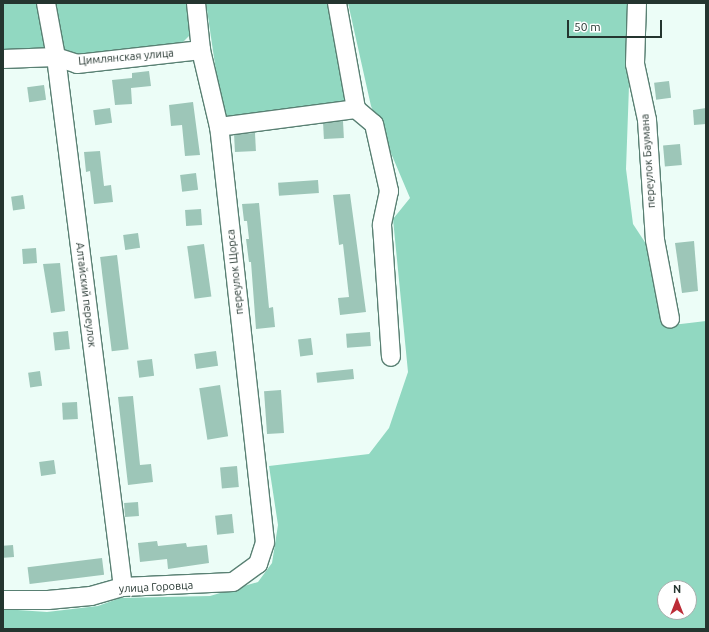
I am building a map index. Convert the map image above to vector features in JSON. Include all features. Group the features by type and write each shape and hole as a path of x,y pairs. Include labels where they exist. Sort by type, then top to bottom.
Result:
{"street":[{"name":"Алтайский переулок","path":"46,3 56,57 123,587"},
{"name":"переулок Щорса","path":"196,3 201,50 219,127 265,542"},
{"path":"338,3 356,109 374,124 390,192 382,226 391,357"},
{"name":"переулок Баумана","path":"642,3 635,64 647,120 655,240 670,319"},
{"name":"Цимлянская улица","path":"3,59 56,57 77,64 201,50"},
{"path":"219,127 356,109"},
{"name":"улица Горовца","path":"3,600 48,600 91,596 123,587 233,582 258,564 265,542"}],"green space":[{"path":"3,3 40,3 47,40 42,51 3,55"},
{"path":"53,3 192,3 191,34 179,46 87,59 67,55 62,48"},
{"path":"206,3 329,3 348,104 223,119"},
{"path":"348,3 632,3 626,169 633,224 654,256 664,326 706,321 706,629 3,629 3,609 47,612 98,606 120,598 210,596 258,582 272,563 278,525 269,466 369,454 389,428 408,372 393,219 410,198 371,106"}],"building":[{"path":"149,71 151,86 131,88 132,104 115,105 112,80 132,78 132,73"},
{"path":"669,81 671,98 656,100 654,83"},
{"path":"44,85 46,100 29,102 27,87"},
{"path":"193,102 200,155 185,156 182,125 171,126 169,105"},
{"path":"110,108 112,123 95,125 93,110"},
{"path":"706,108 706,124 694,125 693,110"},
{"path":"343,121 344,138 324,139 323,122"},
{"path":"255,133 256,151 235,152 234,134"},
{"path":"680,144 682,165 665,166 663,145"},
{"path":"100,151 104,186 111,185 113,202 94,204 90,171 86,172 84,152"},
{"path":"196,173 198,190 182,192 180,175"},
{"path":"318,180 319,193 279,196 278,183"},
{"path":"350,194 366,312 340,315 338,298 349,297 343,244 339,245 333,195"},
{"path":"23,195 25,209 13,211 11,197"},
{"path":"259,203 269,308 273,307 275,327 256,329 251,262 249,262 246,239 249,239 247,221 244,221 242,204"},
{"path":"201,209 202,225 186,226 185,210"},
{"path":"138,233 140,248 125,250 123,235"},
{"path":"694,241 698,291 682,293 675,243"},
{"path":"204,244 211,296 195,299 187,246"},
{"path":"36,248 37,263 23,264 22,249"},
{"path":"117,255 129,349 112,351 100,257"},
{"path":"60,263 65,311 51,313 43,264"},
{"path":"68,331 70,349 55,350 53,333"},
{"path":"370,332 371,346 347,348 346,334"},
{"path":"311,338 313,355 300,356 298,340"},
{"path":"216,351 218,366 196,369 194,354"},
{"path":"152,359 154,376 139,378 137,361"},
{"path":"353,369 354,379 317,383 316,373"},
{"path":"40,371 42,386 30,388 28,373"},
{"path":"220,385 228,436 207,440 199,388"},
{"path":"281,390 284,433 267,434 264,391"},
{"path":"133,396 140,465 151,464 153,482 128,485 118,397"},
{"path":"77,402 78,419 63,420 62,403"},
{"path":"54,460 56,474 41,476 39,462"},
{"path":"237,466 239,487 222,488 220,467"},
{"path":"138,502 139,516 125,517 124,503"},
{"path":"232,514 234,533 217,535 215,516"},
{"path":"157,541 158,546 186,543 187,547 207,545 209,563 168,569 167,559 140,562 138,543"},
{"path":"13,545 14,557 4,558 3,546"},
{"path":"102,558 104,575 30,584 28,567"}]}
